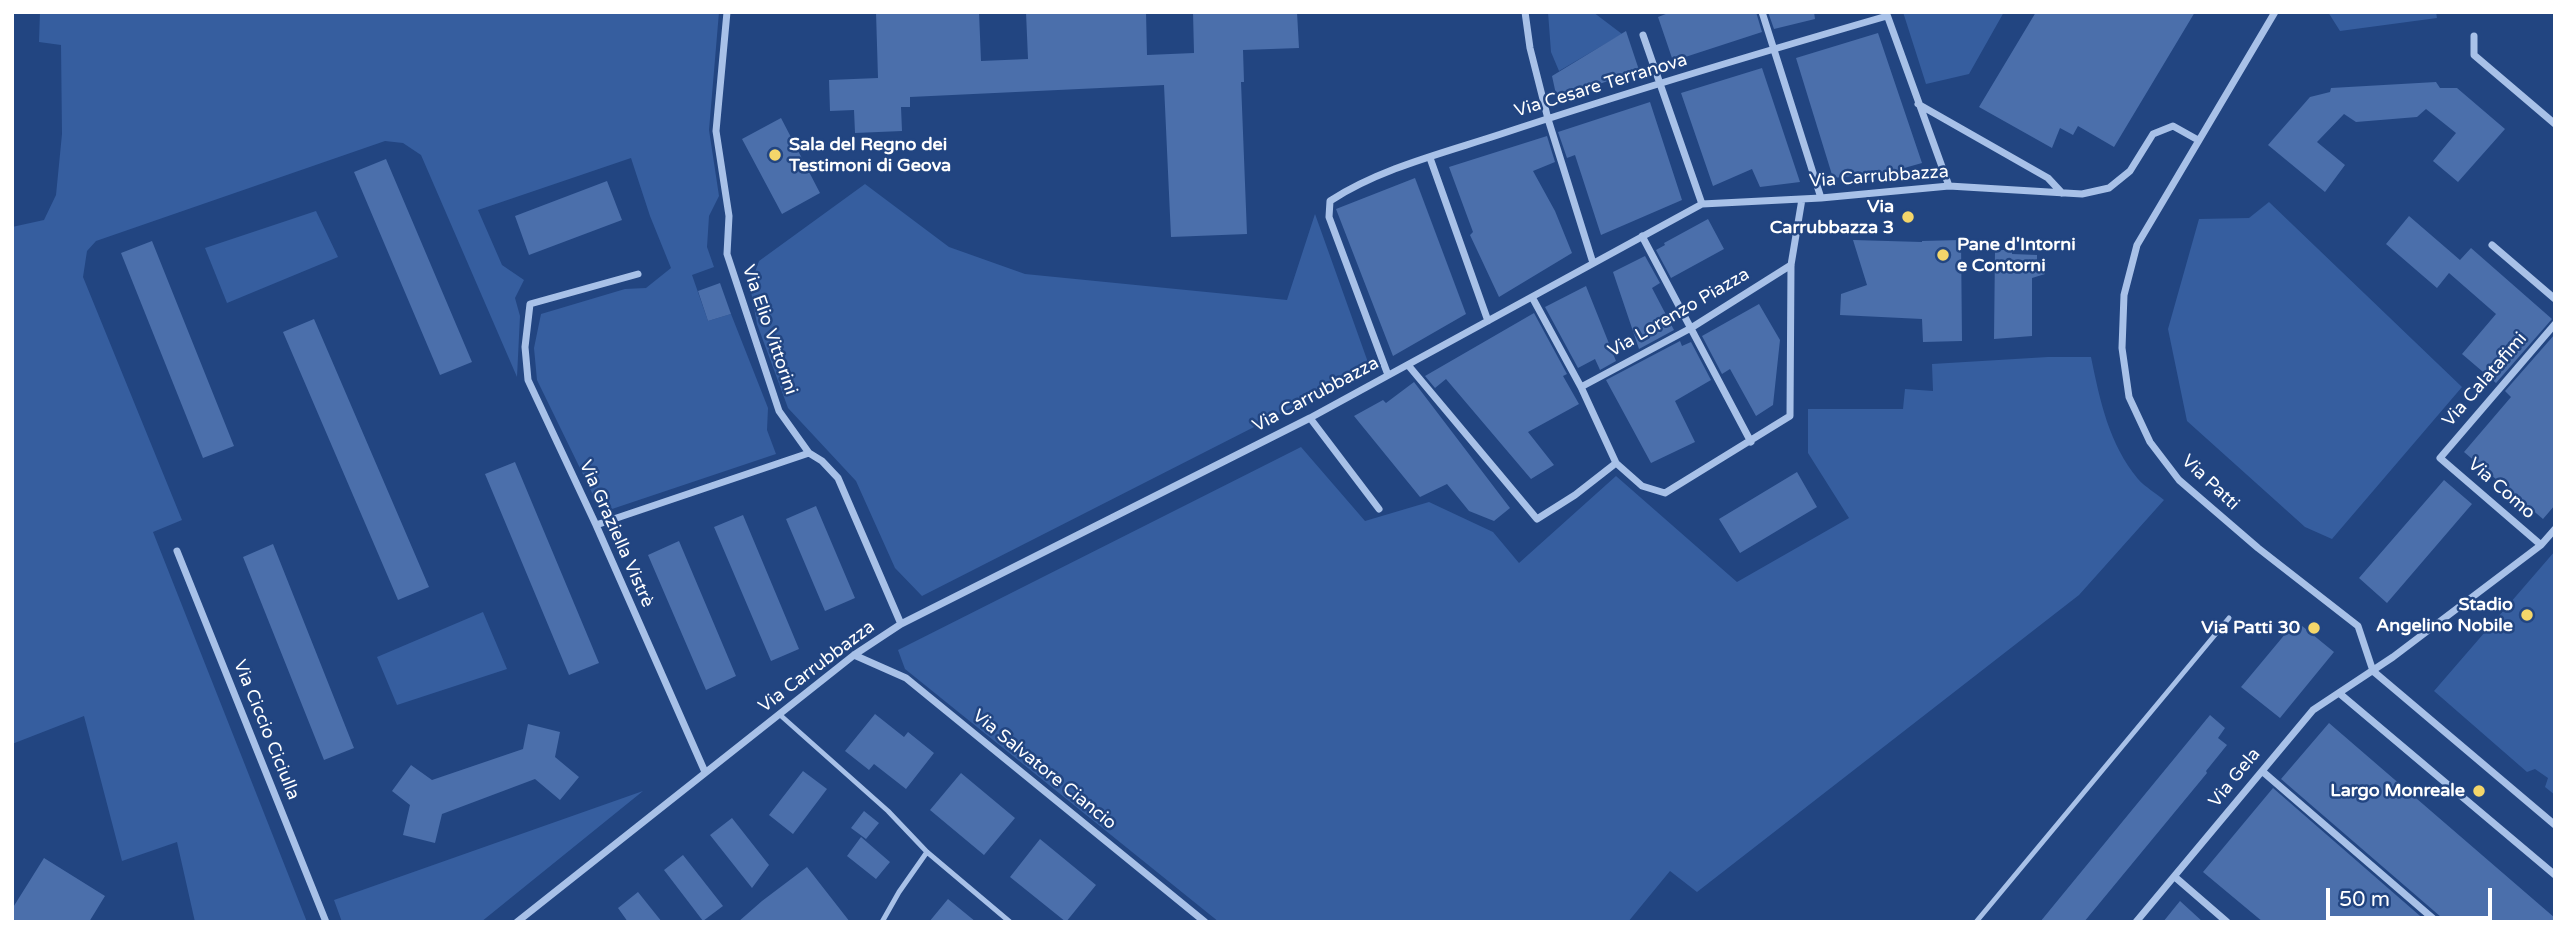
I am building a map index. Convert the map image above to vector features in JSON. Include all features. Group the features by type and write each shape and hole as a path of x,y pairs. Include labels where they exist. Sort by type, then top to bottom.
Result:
{"street":[{"name":"Via Elio Vittorini","path":"727,12 716,131 729,216 727,254 779,411 809,453 822,461 838,478 901,624"},
{"path":"1525,12 1530,48 1548,119 1594,263"},
{"path":"1762,12 1821,198"},
{"name":"Via Patti","path":"2275,12 2137,245 2123,295 2122,348 2129,397 2150,442 2179,480 2258,548 2358,626 2373,671"},
{"path":"1886,14 1949,186"},
{"name":"Via Cesare Terranova","path":"1388,375 1329,216 1330,201 1352,187 1430,158 1886,14"},
{"path":"1643,35 1702,204"},
{"path":"2474,36 2474,55 2555,124"},
{"path":"1918,104 2048,178 2062,193"},
{"name":"Via Carrubbazza","path":"517,922 854,655 901,624 1310,418 1702,204 1821,198 1949,186 2082,194 2109,188 2130,171 2153,134 2173,126 2198,140"},
{"path":"1430,158 1488,321"},
{"path":"1532,297 1581,387 1616,463 1642,486 1665,493 1790,416 1791,265 1802,199"},
{"path":"1642,236 1751,442"},
{"path":"2492,245 2555,299"},
{"name":"Via Lorenzo Piazza","path":"1581,387 1692,328 1791,265"},
{"name":"Via Graziella Vistrè","path":"638,274 530,304 525,347 528,380 596,525 705,772"},
{"name":"Via Calatafimi","path":"2440,457 2555,324"},
{"path":"1408,365 1537,519 1575,495 1616,463"},
{"path":"1310,418 1379,509"},
{"path":"596,525 809,453"},
{"name":"Via Como","path":"2440,457 2541,545"},
{"name":"Via Gela","path":"2136,922 2313,710 2373,671 2541,545 2555,529"},
{"name":"Via Ciccio Ciciulla","path":"177,551 326,922"},
{"name":"Via Salvatore Ciancio","path":"854,655 906,678 1205,922"},
{"path":"2373,671 2555,825"},
{"path":"2339,693 2555,875"},
{"path":"2262,771 2437,922"},
{"path":"2175,877 2227,922"}],"lane":[{"path":"1976,922 2229,618"},
{"path":"779,714 888,811 927,852 1010,922"},
{"path":"882,922 927,852"}],"shaded area":[{"path":"40,12 719,12 709,130 719,196 709,216 707,247 714,267 692,275 708,321 731,314 768,408 767,430 776,454 612,509 596,501 537,380 534,348 541,314 625,289 646,288 671,268 631,158 478,210 502,265 524,280 515,298 520,316 517,377 421,155 403,143 385,141 96,241 87,251 83,277 182,520 153,532 307,922 195,922 177,842 122,861 84,716 12,744 12,227 44,220 56,195 62,134 61,45 39,42"},
{"path":"1548,12 1593,12 1622,34 1559,71 1551,52"},
{"path":"1903,12 2004,12 1969,74 1926,84"},
{"path":"2328,12 2436,12 2437,18 2340,31"},
{"path":"865,184 949,247 1025,274 1287,300 1315,214 1370,368 922,596 895,568 856,481 788,408 757,324 750,286 759,261"},
{"path":"2269,202 2462,387 2332,539 2305,527 2187,421 2168,329 2199,219 2249,218"},
{"path":"316,211 338,257 227,303 205,248"},
{"path":"2091,357 2102,406 2120,451 2138,479 2164,500 2079,595 1697,892 1670,871 1628,922 1219,922 905,669 898,650 1301,447 1365,521 1429,502 1493,532 1519,563 1616,476 1737,582 1849,518 1808,453 1808,409 1903,409 1905,389 1933,391 1932,364"},
{"name":"Stadio Angelino Nobile","path":"2555,551 2555,795 2545,787 2548,778 2535,769 2527,772 2434,691"},
{"path":"483,612 507,669 397,705 377,657"},
{"path":"643,791 481,922 342,922 334,900"}],"building":[{"path":"876,12 979,12 981,61 1028,59 1026,12 1146,12 1147,55 1194,53 1193,12 1297,12 1299,48 1243,50 1244,82 1241,82 1247,234 1171,237 1164,85 910,97 910,107 901,107 902,131 855,133 854,110 830,111 829,80 878,78"},
{"path":"1671,12 1756,12 1762,32 1673,61 1658,17"},
{"path":"1768,12 1814,12 1815,19 1774,29"},
{"path":"2036,12 2195,12 2114,147 2078,126 2073,135 2060,128 2052,148 1979,107"},
{"path":"1626,31 1639,70 1557,99 1552,76"},
{"path":"1878,33 1922,163 1890,172 1833,178 1796,58"},
{"path":"1762,68 1800,182 1760,187 1752,169 1713,186 1681,93"},
{"path":"2436,82 2440,88 2457,88 2505,129 2458,182 2433,161 2456,133 2426,109 2417,117 2356,122 2344,114 2317,142 2345,165 2325,192 2268,145 2310,97 2330,92 2331,88"},
{"path":"1650,102 1682,200 1601,235 1575,155 1567,158 1558,132"},
{"name":"Sala del Regno dei Testimoni di Geova","path":"781,118 820,193 782,214 742,139"},
{"path":"1547,136 1555,162 1533,171 1555,211 1572,253 1499,297 1470,235 1473,232 1449,167"},
{"path":"386,159 472,362 440,375 354,172"},
{"path":"1415,178 1466,314 1393,356 1336,209"},
{"path":"607,181 622,220 529,255 515,216"},
{"path":"2409,216 2460,260 2471,248 2552,319 2496,383 2462,354 2496,314 2449,273 2437,288 2386,244"},
{"path":"1708,219 1724,249 1671,278 1656,250"},
{"path":"1853,240 1961,240 1962,341 1923,342 1922,319 1840,315 1841,294 1867,285"},
{"path":"152,241 234,446 203,458 121,253"},
{"path":"1995,250 2037,255 2037,261 2045,274 2032,278 2032,336 1994,339"},
{"path":"1645,256 1660,283 1652,288 1674,330 1639,349 1613,272"},
{"path":"720,283 731,314 708,321 698,291"},
{"path":"1586,286 1616,361 1600,370 1595,359 1578,368 1545,307"},
{"path":"1759,304 1780,340 1773,405 1756,416 1730,369 1722,374 1702,336"},
{"path":"1534,313 1567,374 1563,376 1579,404 1528,432 1554,465 1531,479 1446,379 1435,388 1425,376"},
{"path":"314,319 429,587 398,600 283,332"},
{"path":"2555,334 2555,505 2543,519 2464,452 2511,397 2505,391"},
{"path":"1680,341 1682,346 1691,342 1711,380 1675,401 1695,442 1651,463 1606,380"},
{"path":"1414,382 1510,508 1494,521 1469,511 1447,484 1420,497 1354,416 1383,400 1386,403"},
{"path":"515,462 599,663 569,675 485,474"},
{"path":"1797,472 1817,507 1740,553 1719,519"},
{"path":"2444,480 2472,504 2387,603 2359,578"},
{"path":"816,506 855,598 825,611 786,519"},
{"path":"743,515 799,649 771,661 714,527"},
{"path":"679,541 736,676 706,690 648,555"},
{"path":"273,544 354,748 324,760 243,557"},
{"path":"2296,621 2334,652 2280,718 2241,687"},
{"path":"875,714 904,737 908,732 934,753 906,789 874,764 869,770 845,751"},
{"path":"2210,715 2225,728 2218,738 2227,745 2207,773 2084,922 2040,922"},
{"path":"2329,723 2555,918 2555,922 2443,922 2441,917 2281,779"},
{"path":"528,724 560,732 555,757 579,777 560,800 535,779 442,814 435,843 403,835 410,805 392,791 411,765 432,780 523,749"},
{"path":"803,771 827,789 793,834 769,815"},
{"path":"961,773 1015,818 984,855 930,810"},
{"path":"2273,788 2427,922 2263,922 2203,872"},
{"path":"864,811 879,823 866,839 851,828"},
{"path":"732,818 769,865 752,888 710,835"},
{"path":"861,837 890,862 876,879 847,856"},
{"path":"1040,839 1096,885 1066,922 1010,877"},
{"path":"683,855 723,906 703,921 664,870"},
{"path":"44,858 105,896 89,922 12,922 12,909"},
{"path":"807,867 850,922 738,922 762,901"},
{"path":"638,892 662,922 628,922 618,908"},
{"path":"948,899 976,922 929,922"},
{"path":"2180,901 2203,922 2163,922"}],"place":[{"name":"Sala del Regno dei Testimoni di Geova","path":"775,155"},
{"name":"Via Carrubbazza 3","path":"1908,217"},
{"name":"Pane d'Intorni e Contorni","path":"1943,255"},
{"name":"Stadio Angelino Nobile","path":"2527,615"},
{"name":"Via Patti 30","path":"2314,628"},
{"name":"Largo Monreale","path":"2479,791"}]}
